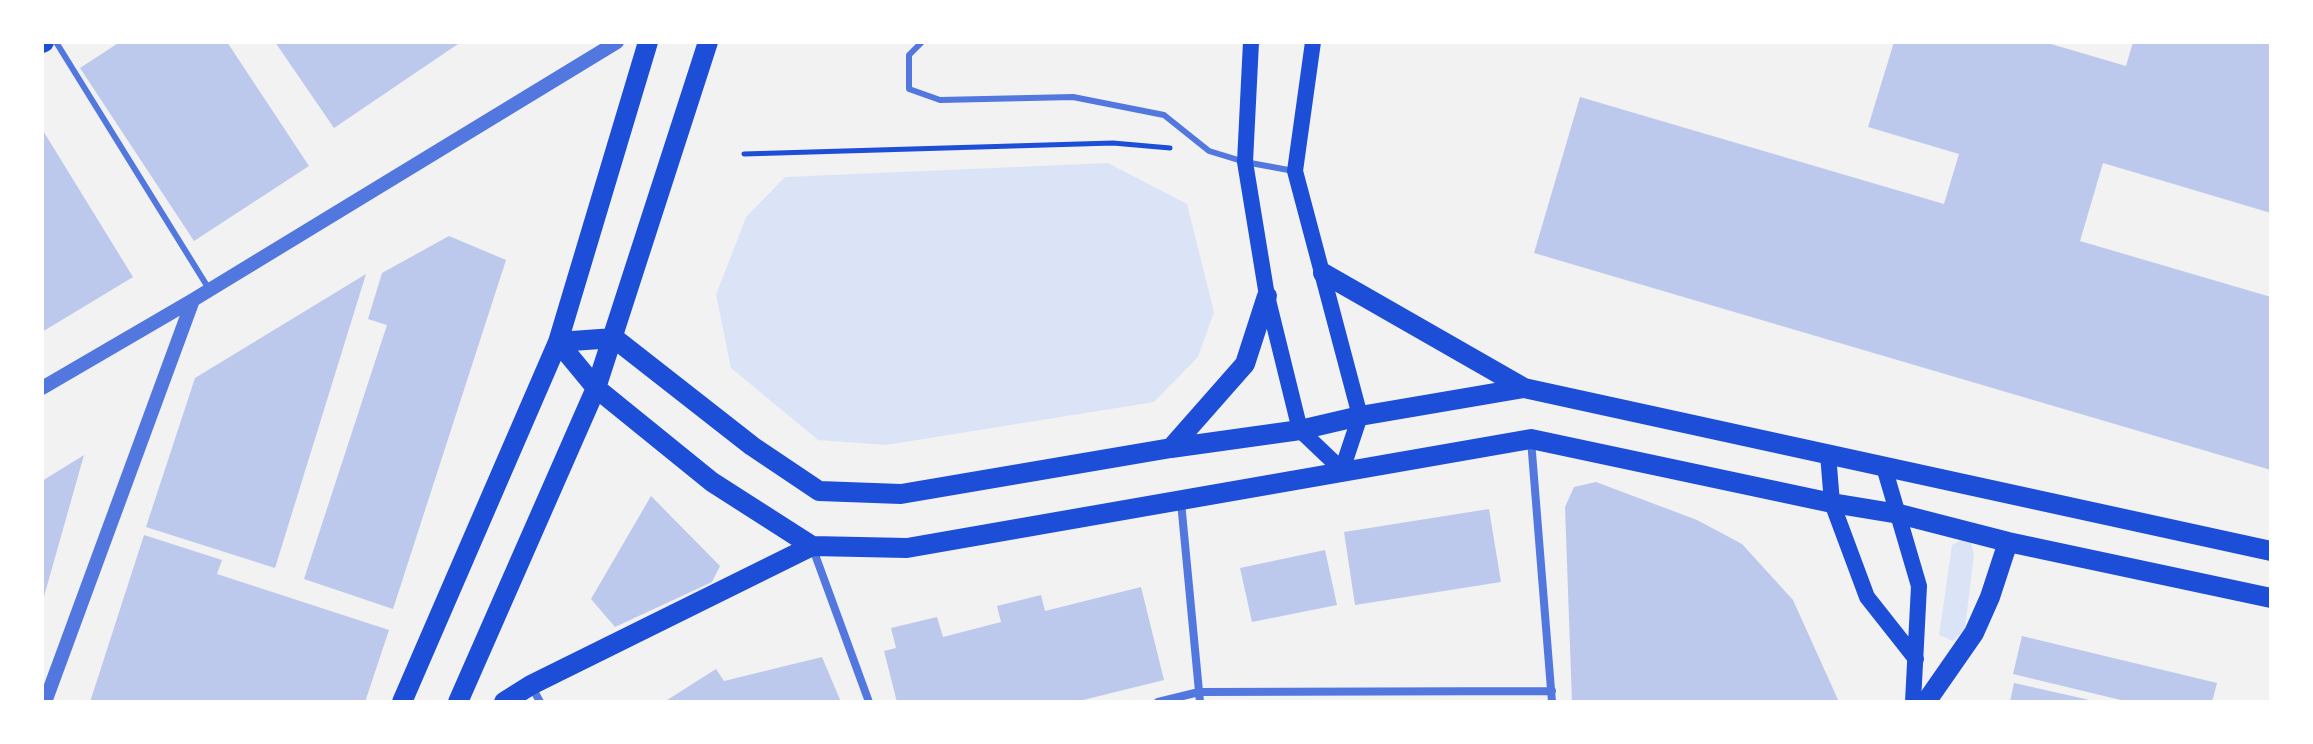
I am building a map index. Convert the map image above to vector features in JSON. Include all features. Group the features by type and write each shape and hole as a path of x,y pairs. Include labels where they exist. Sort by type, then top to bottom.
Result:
{"main road":[{"path":"402,702 558,342 648,42"},
{"path":"458,702 596,388 708,42"},
{"path":"1251,42 1245,162 1267,296 1300,430 1342,470"},
{"path":"1313,42 1295,171 1360,416 1342,470"},
{"path":"1323,273 1524,388 2271,551"},
{"path":"1171,448 1245,364 1267,296"},
{"path":"558,342 614,338 752,446 819,491 901,494 1171,448 1300,430 1360,416 1524,388"},
{"path":"558,342 596,388 712,482 812,546"},
{"path":"504,702 536,694 812,546 907,548 1531,439 1832,503 1899,514 2008,542 2271,598"},
{"path":"1828,454 1832,503 1867,597 1916,659"},
{"path":"1884,467 1919,586 1913,702"},
{"path":"1926,702 1974,633 2008,542"}],"street":[{"path":"42,388 193,300 617,42"},
{"path":"45,702 193,300"},
{"path":"1531,439 1552,702"},
{"path":"1180,501 1200,702"},
{"path":"812,546 869,702"},
{"path":"1158,702 1199,692 1552,691"}],"lane":[{"path":"56,42 209,289"},
{"path":"922,42 909,55 909,89 940,100 1073,97 1164,115 1209,151 1245,162 1295,171"}],"path":[{"path":"744,154 1113,143 1209,151"}],"shaded area":[{"path":"1108,163 1187,204 1214,312 1198,357 1154,402 886,445 818,440 731,368 716,295 746,217 785,177"},
{"path":"1969,536 1974,554 1965,629 1953,641 1939,635 1952,545"}],"building":[{"path":"120,42 227,42 309,166 194,241 80,68"},
{"path":"275,42 461,42 334,128"},
{"path":"1894,42 2044,42 2126,66 2133,42 2271,42 2271,213 2103,163 2080,241 2271,297 2271,470 1534,253 1580,97 1944,204 1959,154 1868,127"},
{"path":"42,129 133,277 42,332"},
{"path":"449,236 506,260 393,609 304,579 387,325 368,319 382,273"},
{"path":"366,274 275,568 146,527 195,378"},
{"path":"84,455 43,600 42,600 42,481"},
{"path":"1596,482 1697,520 1742,544 1793,600 1839,702 1572,702 1565,507 1574,487"},
{"path":"651,496 720,566 712,582 615,627 591,599"},
{"path":"1489,509 1501,582 1355,605 1344,532"},
{"path":"144,535 222,560 217,574 389,630 365,702 90,702"},
{"path":"1325,550 1337,605 1252,622 1240,568"},
{"path":"1141,587 1164,680 1075,702 897,702 884,651 896,648 891,628 937,617 943,637 1001,622 997,606 1041,595 1045,611"},
{"path":"2022,636 2217,683 2212,702 2129,702 2013,674"},
{"path":"822,657 841,702 664,702 716,669 724,681"},
{"path":"2014,683 2094,701 2094,702 2010,702"}]}
